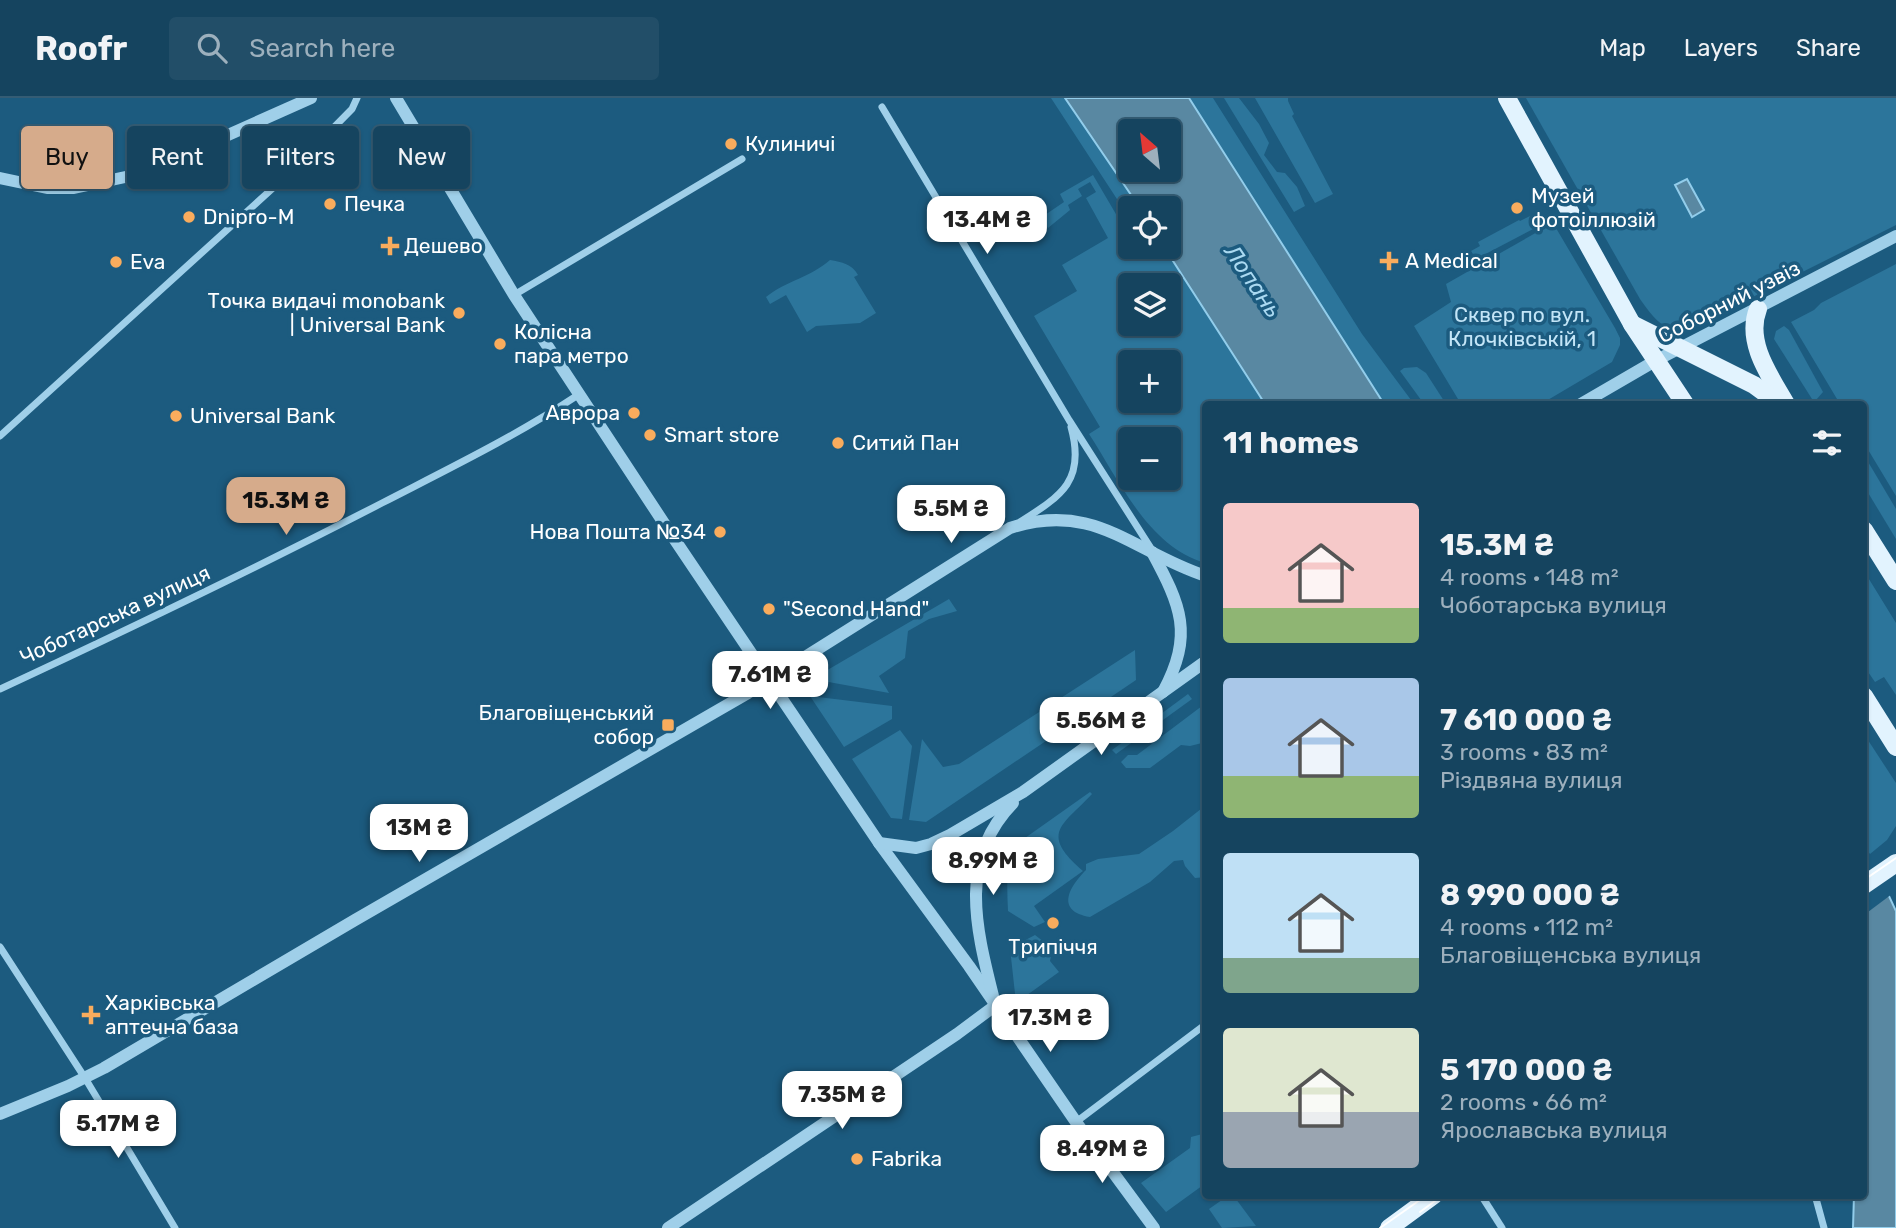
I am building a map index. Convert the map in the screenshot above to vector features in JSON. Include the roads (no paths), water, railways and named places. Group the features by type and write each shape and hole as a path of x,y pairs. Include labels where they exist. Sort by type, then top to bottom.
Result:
{"main road":[{"path":"1507,98 1632,324 1683,401"},
{"path":"1758,309 1753,320 1755,340 1769,374 1784,401"},
{"path":"1632,324 1754,385 1776,401"},
{"path":"1867,535 1896,582"},
{"path":"1867,701 1896,747"},
{"path":"1867,883 1889,867"},
{"path":"1389,1228 1429,1199"}],"street":[{"path":"0,178 47,188 74,188 130,176 311,98"},
{"path":"0,436 284,178 352,109 357,98"},
{"path":"396,98 514,295 578,395 879,843 1154,1228"},
{"path":"882,107 1069,420 1152,551 1177,605 1181,627 1178,660 1161,695"},
{"path":"514,295 742,159"},
{"name":"Соборний узвіз","path":"1586,401 1655,361 1896,236"},
{"name":"Чоботарська вулиця","path":"0,689 301,545 483,451 578,395"},
{"path":"0,1114 85,1078 769,679 1010,528 1059,495 1072,477 1076,453 1069,420"},
{"path":"1010,528 1044,520 1077,522 1124,536 1182,569 1202,575"},
{"path":"879,843 916,848 931,844 1023,792 1202,664"},
{"path":"996,1005 979,940 976,909 978,863 997,820 1023,792"},
{"path":"0,947 85,1078 175,1228"},
{"path":"668,1228 996,1005"},
{"path":"1076,1122 1202,1027"},
{"path":"1484,1199 1502,1228"},
{"path":"1816,1199 1824,1228"}],"water":[{"name":"Лопань","path":"1065,98 1189,98 1382,401 1263,401 1172,259 1181,259 1181,196 1132,196 1122,182 1181,182 1181,119 1118,119 1118,176"},
{"path":"1687,179 1704,210 1692,217 1675,185"},
{"path":"1867,867 1882,881 1896,911 1896,1228 1853,1228 1854,1199 1867,1199"}],"tram line":[{"path":"1867,878 1896,858"},
{"path":"1380,1228 1421,1199"},
{"path":"1420,1212 1438,1199"}],"place":[{"name":"Кулиничі","path":"731,144"},
{"name":"Печка","path":"330,204"},
{"name":"Музей фотоіллюзій","path":"1517,208"},
{"name":"Dnipro-M","path":"189,217"},
{"name":"Дешево","path":"390,246"},
{"name":"A Medical","path":"1389,261"},
{"name":"Eva","path":"116,262"},
{"name":"Точка видачі monobank | Universal Bank","path":"459,313"},
{"name":"Колісна пара метро","path":"500,344"},
{"name":"Аврора","path":"634,413"},
{"name":"Universal Bank","path":"176,416"},
{"name":"Smart store","path":"650,435"},
{"name":"Ситий Пан","path":"838,443"},
{"name":"Нова Пошта №34","path":"720,532"},
{"name":"\"Second Hand\"","path":"769,609"},
{"name":"Благовіщенський собор","path":"668,725"},
{"name":"Трипіччя","path":"1053,923"},
{"name":"Харківська аптечна база","path":"91,1015"},
{"name":"Fabrika","path":"857,1159"}],"park label":[{"name":"Сквер по вул. Клочківській, 1","path":"1522,327"}]}
